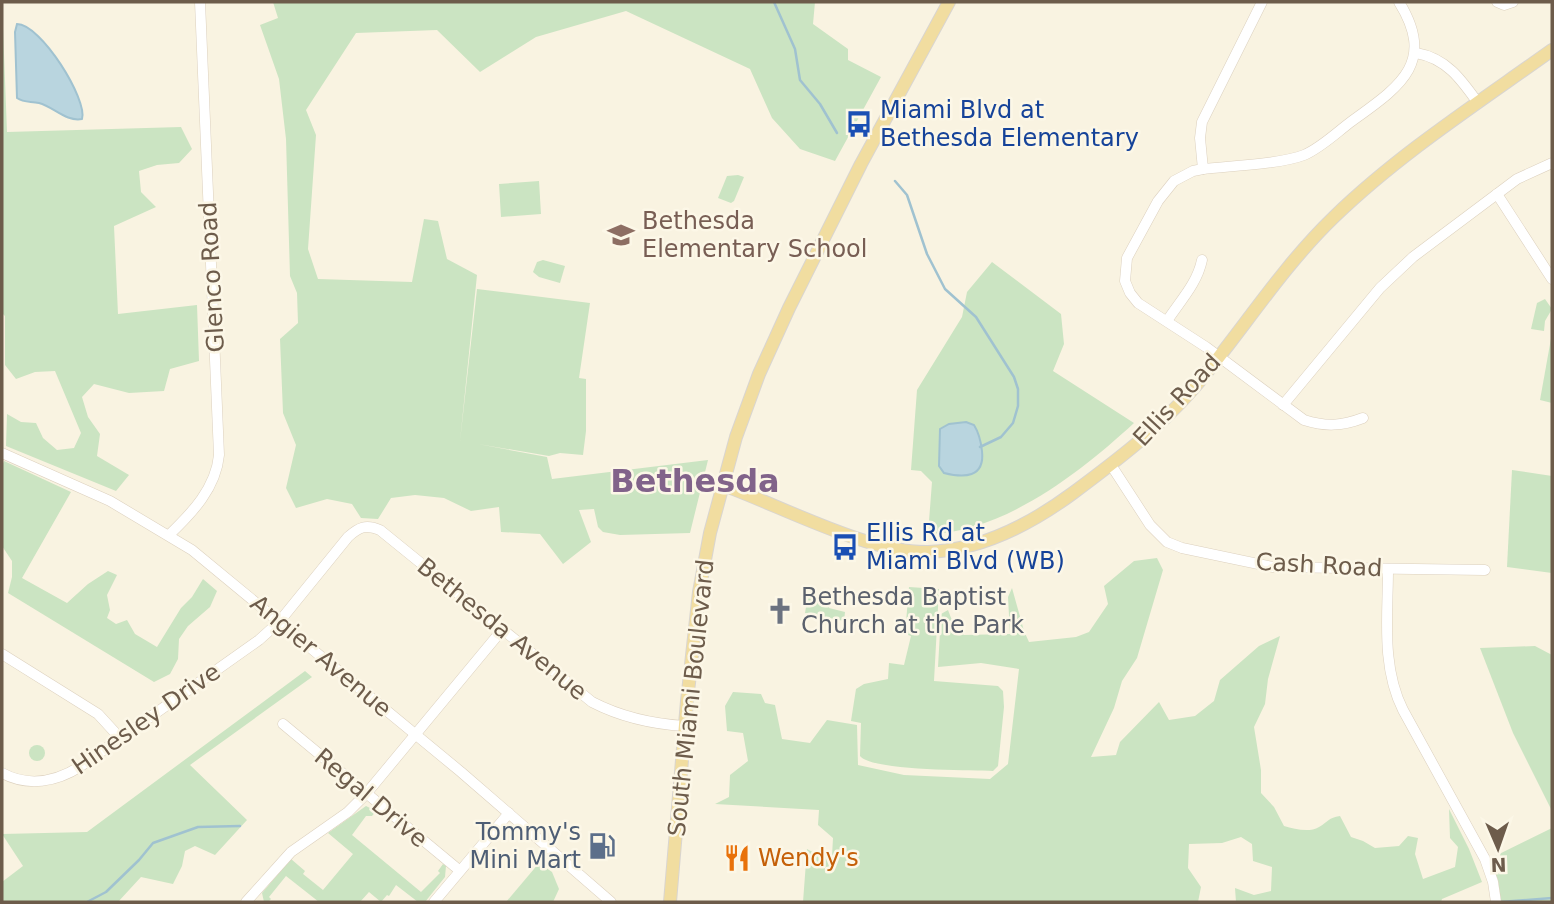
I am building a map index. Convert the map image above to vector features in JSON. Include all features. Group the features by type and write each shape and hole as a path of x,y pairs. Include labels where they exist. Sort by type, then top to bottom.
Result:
{"main road":[{"name":"South Miami Boulevard","path":"670,902 699,592 710,533 746,408 773,340 861,164 949,2"},
{"name":"Ellis Road","path":"723,485 859,539 897,548 936,551 980,544 1008,532 1044,513 1111,465 1160,424 1194,388 1296,259 1333,218 1390,170 1552,50"}],"street":[{"name":"Glenco Road","path":"169,535 205,494 215,474 219,455 200,2"},
{"path":"1203,169 1200,138 1202,122 1262,2"},
{"path":"1363,418 1346,425 1322,425 1304,420 1218,356 1134,299 1125,281 1125,266 1165,190 1181,177 1203,169 1305,155 1395,89 1407,74 1416,53 1412,26 1399,2"},
{"path":"1497,2 1504,5 1513,2"},
{"path":"1416,53 1441,60 1452,69 1478,103"},
{"path":"1283,405 1380,288 1413,257 1517,179 1552,163"},
{"path":"1497,194 1552,279"},
{"path":"1167,321 1190,289 1199,273 1202,260"},
{"name":"Angier Avenue","path":"2,453 101,497 169,535 211,565 509,813 611,902"},
{"name":"Cash Road","path":"1111,465 1150,525 1161,538 1172,545 1273,567 1485,570"},
{"name":"Bethesda Avenue","path":"367,526 380,530 592,702 645,722 685,726"},
{"name":"Hinesley Drive","path":"2,773 25,781 54,780 69,774 259,640 279,622 348,537 360,527 367,526"},
{"path":"1388,569 1388,664 1394,690 1485,859 1496,899"},
{"path":"248,902 291,852 348,812 366,794 502,630"},
{"path":"2,654 98,714 120,738"},
{"name":"Regal Drive","path":"283,724 459,870"},
{"path":"434,902 509,813"}],"green space":[{"path":"2,2 7,132 181,127 192,149 179,163 157,165 139,171 141,192 156,207 114,226 118,314 197,305 199,361 170,369 164,391 129,393 94,384 82,397 88,417 100,434 97,456 129,475 116,491 6,446 7,414 21,422 36,423 43,438 57,450 74,448 81,433 55,371 35,372 16,379 5,365 5,316 2,313"},
{"path":"273,2 815,2 813,24 848,49 848,60 881,77 835,161 800,149 772,118 750,69 626,11 536,37 480,72 437,30 356,33 306,110 316,135 308,249 318,279 412,282 424,219 438,221 447,259 477,275 460,441 477,289 590,303 579,378 586,379 583,455 560,453 549,456 478,444 547,457 552,479 708,460 690,533 620,535 603,532 598,527 594,509 579,510 591,542 563,564 540,534 501,532 499,507 471,511 444,498 415,495 391,498 378,519 361,518 352,504 327,499 296,508 286,488 296,445 283,413 280,339 298,323 297,293 290,276 286,139 279,79 260,25 278,18"},
{"path":"727,176 744,177 734,201 731,203 718,198"},
{"path":"539,181 541,214 501,217 499,184"},
{"path":"543,260 565,266 560,283 539,277 533,272 537,262"},
{"path":"992,262 1061,314 1064,344 1053,371 1134,423 1090,461 1012,511 956,531 928,534 932,482 921,471 911,470 917,390 962,317 967,292"},
{"path":"1545,299 1552,309 1545,321 1544,331 1531,329 1537,303"},
{"path":"1552,333 1552,403 1540,400"},
{"path":"4,461 71,492 22,578 67,603 108,571 117,575 107,595 110,610 107,618 116,624 127,620 135,634 157,647 203,579 217,591 210,607 188,626 179,639 178,659 170,674 154,682 8,593 12,561 2,546"},
{"path":"1512,470 1552,476 1552,573 1507,567"},
{"path":"1157,558 1163,570 1137,658 1122,681 1114,708 1091,757 1116,755 1120,742 1159,702 1169,720 1195,716 1214,701 1220,680 1259,646 1280,636 1268,679 1265,704 1254,727 1261,770 1261,793 1274,807 1284,826 1311,830 1340,816 1351,837 1375,848 1399,846 1408,836 1418,838 1415,854 1423,879 1455,867 1458,847 1450,838 1449,809 1482,882 1442,899 1441,902 1236,902 1235,888 1254,895 1271,891 1272,867 1253,861 1252,844 1241,837 1222,843 1189,844 1188,868 1201,887 1198,902 803,902 807,849 818,855 832,856 833,838 818,825 819,810 715,804 729,797 730,775 748,761 743,733 727,731 725,706 733,692 761,694 765,703 775,705 782,739 810,743 827,720 857,725 858,765 904,775 990,779 1008,764 1019,669 981,663 938,667 941,614 948,610 953,623 964,635 1010,634 1008,597 1012,588 1029,642 1076,637 1089,632 1108,604 1104,586 1134,561"},
{"path":"909,587 939,589 934,681 998,686 1003,691 998,766 993,771 883,765 860,756 861,723 851,721 856,689 864,684 888,679 889,663 904,665 911,636 905,634"},
{"path":"808,595 830,599 829,608 845,612 844,621 805,613"},
{"path":"1535,646 1552,655 1552,811 1513,733 1480,648"},
{"path":"305,671 312,677 190,765 247,820 215,855 195,846 185,851 182,866 173,884 141,877 118,902 2,902 2,882 23,866 2,834 87,832"},
{"path":"34,745 40,745 45,753 43,759 34,761 29,756 29,750"},
{"path":"366,806 376,811 372,816 366,816 352,835 421,892 440,873 438,871 443,864 446,866 445,877 425,902 418,902 396,885 381,902 369,892 360,902 319,902 286,876 269,897 271,899 264,902 262,893 291,859 305,871 303,874 323,890 353,854 328,833"},
{"path":"1552,828 1552,901 1501,902 1498,880 1489,859"},
{"path":"539,863 552,872 559,889 553,902 506,902"}],"water":[{"path":"17,24 27,27 38,36 61,64 78,96 82,119 71,118 36,102 17,98"},
{"path":"966,422 974,425 979,438 982,451 980,467 972,474 966,475 944,473 939,466 940,429 949,424"}],"waterway":[{"path":"774,2 795,49 800,80 820,104 837,133"},
{"path":"895,181 907,195 927,254 945,289 976,317 1014,377 1018,389 1018,406 1013,423 1001,437 980,447"},
{"path":"87,902 106,892 153,843 198,827 240,826"},
{"path":"1500,902 1552,898"}],"place":[{"name":"Miami Blvd at Bethesda Elementary","path":"859,124"},
{"name":"Bethesda Elementary School","path":"621,235"},
{"name":"Ellis Rd at Miami Blvd (WB)","path":"845,547"},
{"name":"Bethesda Baptist Church at the Park","path":"780,611"},
{"name":"Tommy's Mini Mart","path":"602,846"},
{"name":"Wendy's","path":"737,858"}],"district":[{"name":"Bethesda","path":"695,481"}]}
